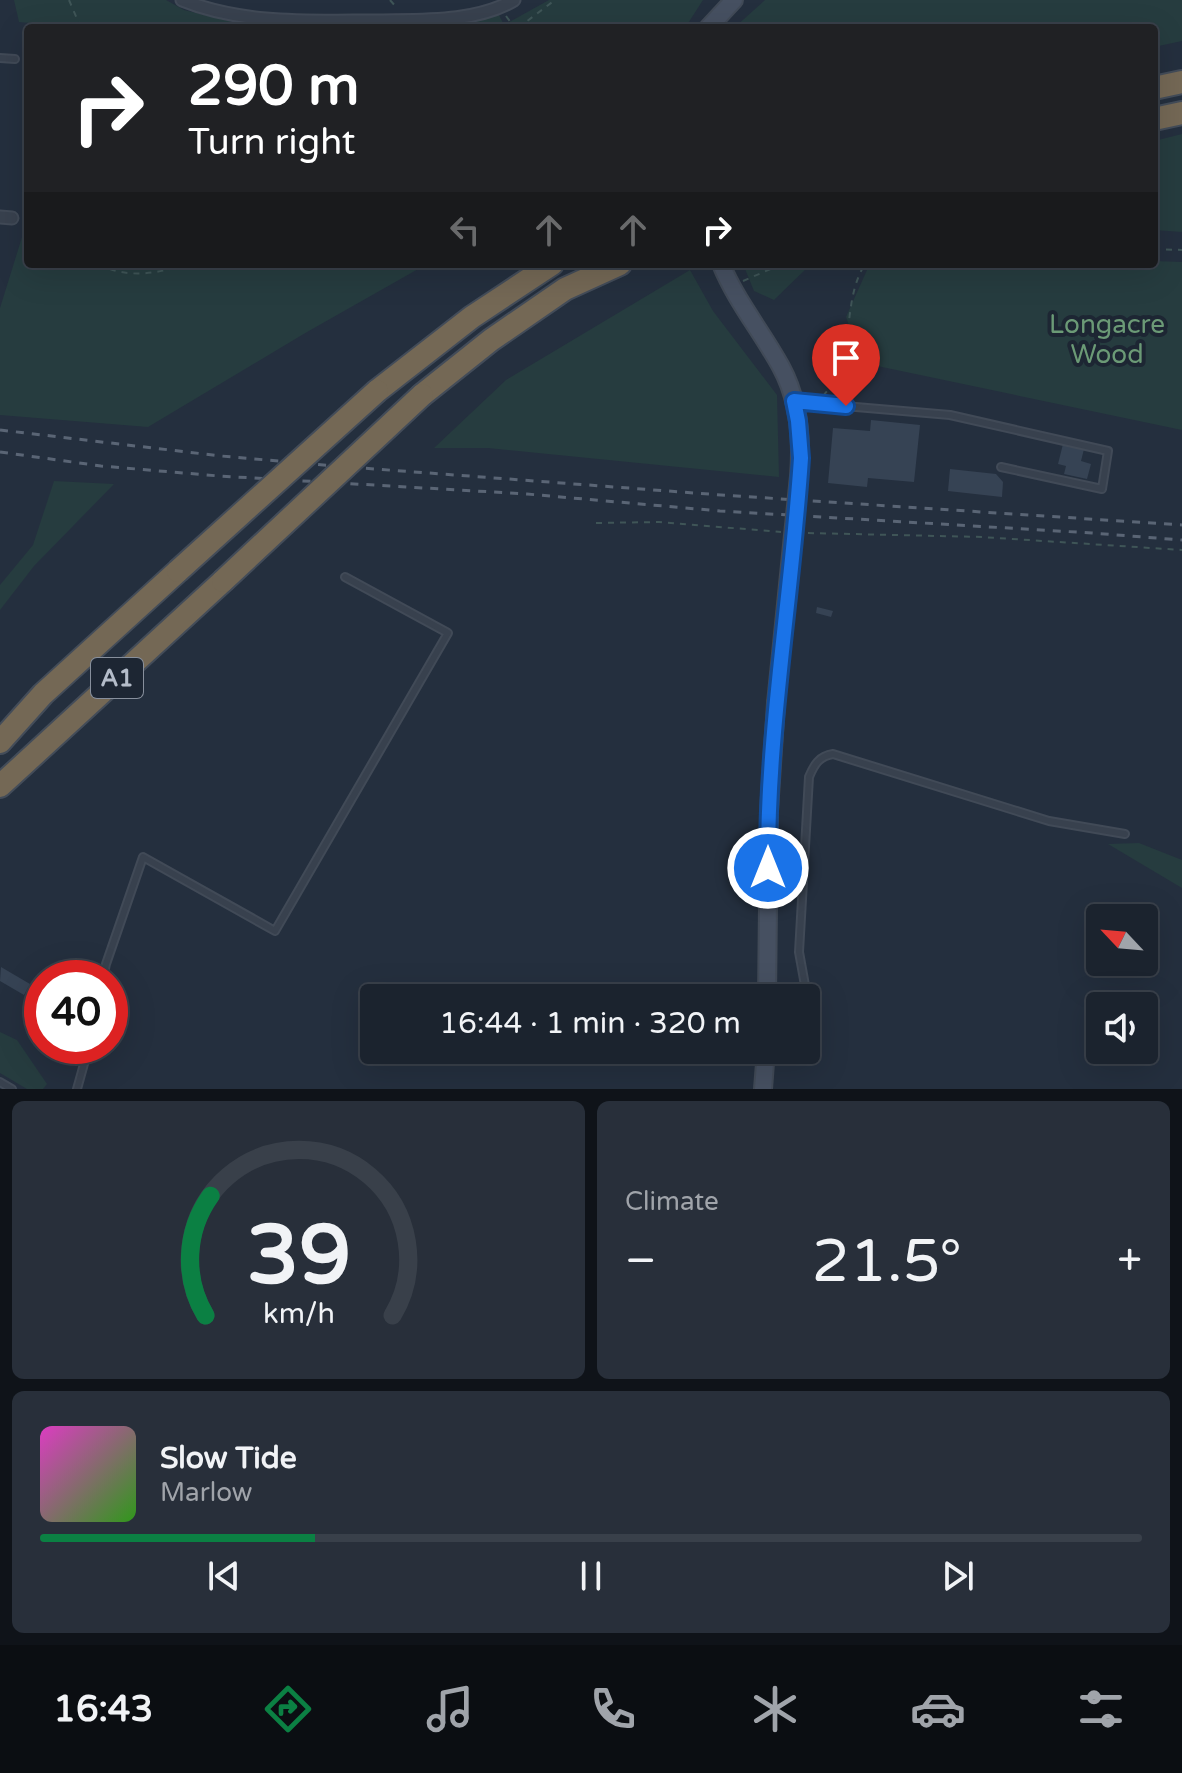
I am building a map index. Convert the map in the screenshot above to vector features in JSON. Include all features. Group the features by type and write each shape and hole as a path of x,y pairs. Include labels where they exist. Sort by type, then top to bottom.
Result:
{"highway":[{"path":"1158,87 1182,82"},
{"path":"1158,118 1182,113"},
{"name":"A1","path":"0,742 43,694 377,391 472,317 546,268"},
{"name":"A1","path":"6,780 422,395 491,340 565,289 611,268"},
{"path":"0,725 43,694"},
{"path":"0,794 6,780"}],"street":[{"path":"182,0 246,17 292,21 455,18 501,8 514,0"},
{"path":"712,24 734,0"},
{"path":"726,274 780,366 794,401 800,439 769,811 767,984"},
{"path":"763,1089 765,1064"}],"lane":[{"path":"0,58 15,59"},
{"path":"794,401 950,415 1108,451 1102,489 1001,467"},
{"path":"107,960 143,857 275,931 448,633 345,577"},
{"path":"805,984 799,952 809,777 818,760 833,754 1049,821 1125,834"},
{"path":"77,1089 84,1064"},
{"path":"0,1082 12,1089"}],"path":[{"path":"69,0 79,24"},
{"path":"522,24 555,0"},
{"path":"501,8 513,24"},
{"path":"1158,249 1182,250"},
{"path":"107,268 131,273 168,268"},
{"path":"726,274 760,268"},
{"path":"817,403 835,382 843,359 853,292 862,268"},
{"path":"596,523 659,522 779,532"},
{"path":"807,533 982,537 1182,550"}],"green space":[{"path":"14,0 166,0 184,10 247,24 40,24 19,22"},
{"path":"549,0 703,0 688,24 506,24"},
{"path":"765,0 1182,0 1182,41 1158,46 1158,24 738,24"},
{"path":"499,15 504,24 445,24 468,23"},
{"path":"1182,134 1182,232 1158,230 1158,140"},
{"path":"24,231 24,268 420,268 148,427 0,415 0,308"},
{"name":"Longacre Wood","path":"1158,261 1182,262 1182,430 863,363 846,317 867,270 1158,268"},
{"path":"745,268 807,268 774,300 754,291"},
{"path":"690,270 713,311 777,395 779,477 488,448 434,448 506,380"},
{"path":"54,481 114,484 34,566 0,610 0,585 33,545"},
{"path":"1139,843 1182,860 1182,888 1108,844"},
{"path":"0,1032 17,1040 24,1050 24,1064 33,1064 47,1084 43,1089 27,1089 0,1073"}],"building":[{"path":"871,420 920,425 914,482 868,478 867,487 828,483 833,428 870,431"},
{"path":"1063,444 1084,449 1081,461 1091,464 1087,479 1064,474 1066,466 1058,464"},
{"path":"950,469 996,474 1003,482 1002,497 948,491"},
{"path":"817,607 833,611 831,617 816,613"},
{"path":"1,967 24,980 24,995 0,981"}],"railway":[{"path":"0,430 335,466 1182,525"},
{"path":"0,452 101,466 219,476 527,494 720,511 1182,540"}],"route":[{"path":"768,868 773,739 801,458 794,401 846,406"}]}
